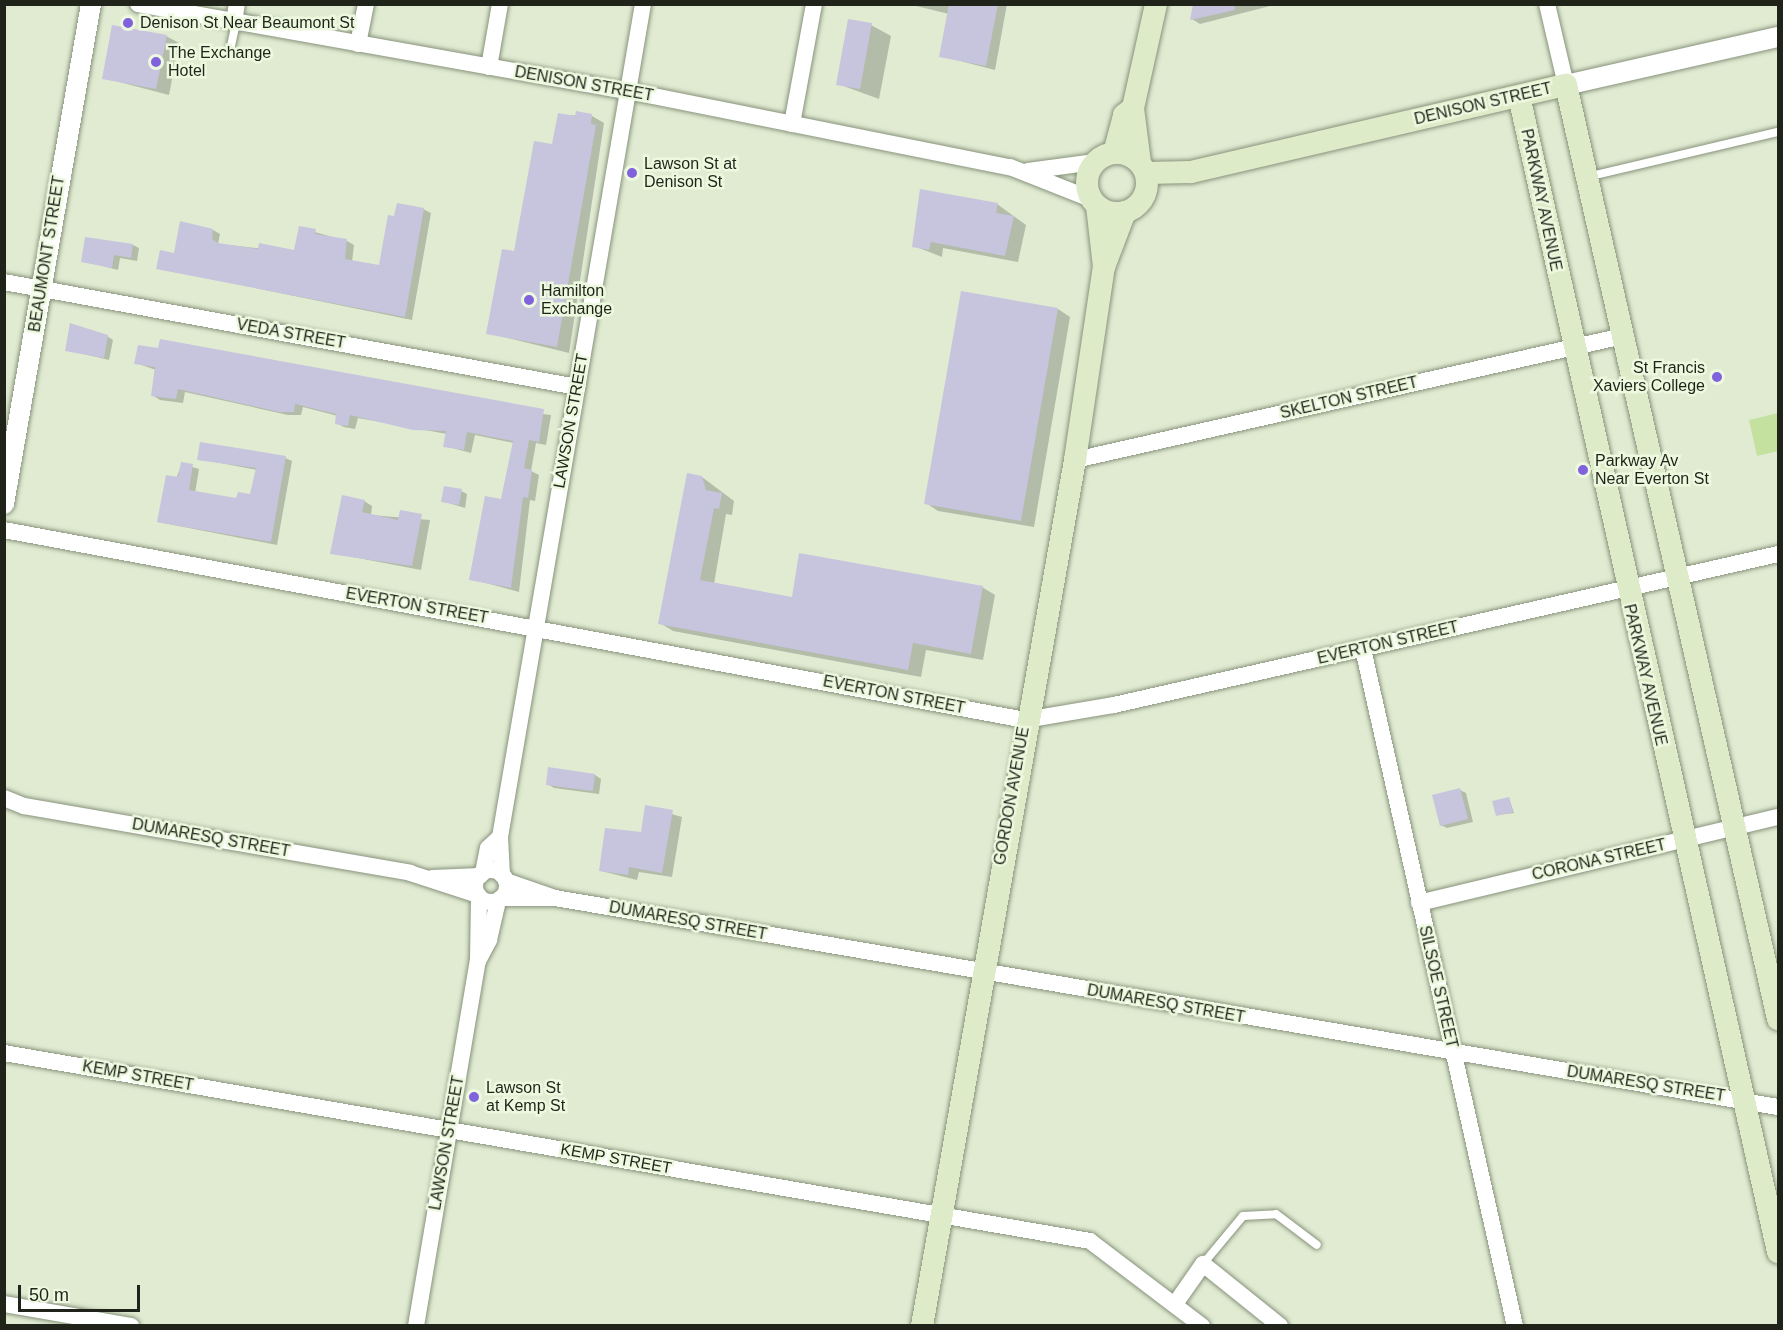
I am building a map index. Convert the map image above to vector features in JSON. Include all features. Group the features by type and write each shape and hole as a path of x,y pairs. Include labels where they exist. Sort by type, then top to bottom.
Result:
{"main road":[{"path":"1134,108 1124,115 1104,157 1086,183 1094,203 1125,212 1145,196 1134,108 1155,6"},
{"name":"DENISON STREET","path":"1145,196 1187,173 1566,85"},
{"path":"1566,85 1779,1019"},
{"name":"PARKWAY AVENUE","path":"1519,96 1626,588 1779,1252"},
{"path":"1104,157 1143,168"},
{"name":"DENISON STREET","path":"1143,168 1187,173"},
{"name":"GORDON AVENUE","path":"1094,203 1104,267"},
{"name":"GORDON AVENUE","path":"922,1326 1025,720 1075,460 1104,267 1125,212"}],"street":[{"name":"BEAUMONT STREET","path":"4,504 91,4"},
{"name":"DENISON STREET","path":"138,4 628,91 1028,171 1094,203"},
{"path":"235,22 237,4"},
{"path":"358,44 366,4"},
{"path":"489,67 501,4"},
{"name":"LAWSON STREET","path":"478,961 489,940 504,878 500,837 643,4"},
{"path":"792,124 813,4"},
{"path":"1547,4 1566,85"},
{"name":"DENISON STREET","path":"1566,85 1779,37"},
{"name":"DENISON STREET","path":"1028,171 1104,157"},
{"name":"VEDA STREET","path":"4,282 577,387"},
{"name":"SKELTON STREET","path":"1075,460 1623,336"},
{"name":"EVERTON STREET","path":"4,530 1025,720 1363,649 1779,554"},
{"name":"SILSOE STREET","path":"1363,649 1515,1326"},
{"name":"DUMARESQ STREET","path":"4,798 24,806 432,878 481,874 504,878 555,898"},
{"name":"DUMARESQ STREET","path":"4,808 24,806"},
{"name":"CORONA STREET","path":"1419,903 1779,817"},
{"name":"LAWSON STREET","path":"416,1326 478,961 478,895 481,874 488,848 500,837"},
{"name":"DUMARESQ STREET","path":"432,878 448,889 500,899 555,898 1779,1107"},
{"name":"KEMP STREET","path":"4,1053 1090,1241 1202,1326"},
{"path":"1175,1304 1203,1264 1280,1326"},
{"path":"4,1304 131,1326"}],"lane":[{"path":"231,46 235,22"},
{"path":"1587,177 1779,132"},
{"path":"1203,1264 1243,1216 1276,1214 1317,1245"}],"green space":[{"path":"1778,413 1778,451 1757,456 1749,420"}],"building":[{"path":"949,4 998,4 986,66 939,57"},
{"path":"1193,4 1234,4 1235,10 1190,20"},
{"path":"848,19 872,23 860,89 836,85"},
{"path":"112,25 167,35 156,89 102,79"},
{"path":"576,111 592,114 591,124 596,125 557,347 486,334 502,249 514,251 534,141 552,144 558,113 575,116"},
{"path":"920,189 998,203 996,213 1014,216 1005,256 931,242 929,250 912,247"},
{"path":"397,203 424,208 405,317 156,269 160,250 174,253 180,221 213,229 212,239 218,243 258,249 259,243 294,250 299,226 316,229 315,234 347,239 345,259 379,265 388,215 394,216"},
{"path":"85,237 133,244 131,258 114,255 112,268 81,262"},
{"path":"961,291 1058,308 1021,521 924,504"},
{"path":"70,323 108,335 104,358 65,351"},
{"path":"160,339 544,409 539,442 529,440 524,468 532,470 528,498 523,497 511,588 469,580 485,496 501,499 513,441 467,432 464,450 443,447 446,431 413,430 350,415 348,426 335,424 336,414 295,404 294,412 279,412 178,389 176,399 151,396 155,367 134,364 138,345 158,348"},
{"path":"200,442 286,456 271,542 157,522 166,475 178,477 181,462 193,464 189,490 236,498 238,492 250,494 256,468 197,460"},
{"path":"687,473 702,476 706,490 722,493 719,509 714,508 700,580 792,597 799,553 983,586 971,654 913,643 908,670 658,624"},
{"path":"444,486 462,489 459,505 441,502"},
{"path":"342,495 365,500 362,512 398,520 400,510 422,514 412,566 330,554"},
{"path":"548,767 595,774 593,791 546,785"},
{"path":"1460,788 1468,819 1440,826 1432,795"},
{"path":"1509,797 1513,812 1496,816 1492,801"},
{"path":"645,805 673,810 662,873 629,867 628,875 599,871 605,828 641,832"}],"place":[{"name":"Denison St Near Beaumont St","path":"128,23"},
{"name":"The Exchange Hotel","path":"156,62"},
{"name":"Lawson St at Denison St","path":"632,173"},
{"name":"Hamilton Exchange","path":"529,300"},
{"name":"St Francis Xaviers College","path":"1717,377"},
{"name":"Parkway Av Near Everton St","path":"1583,470"},
{"name":"Lawson St at Kemp St","path":"474,1097"}]}
